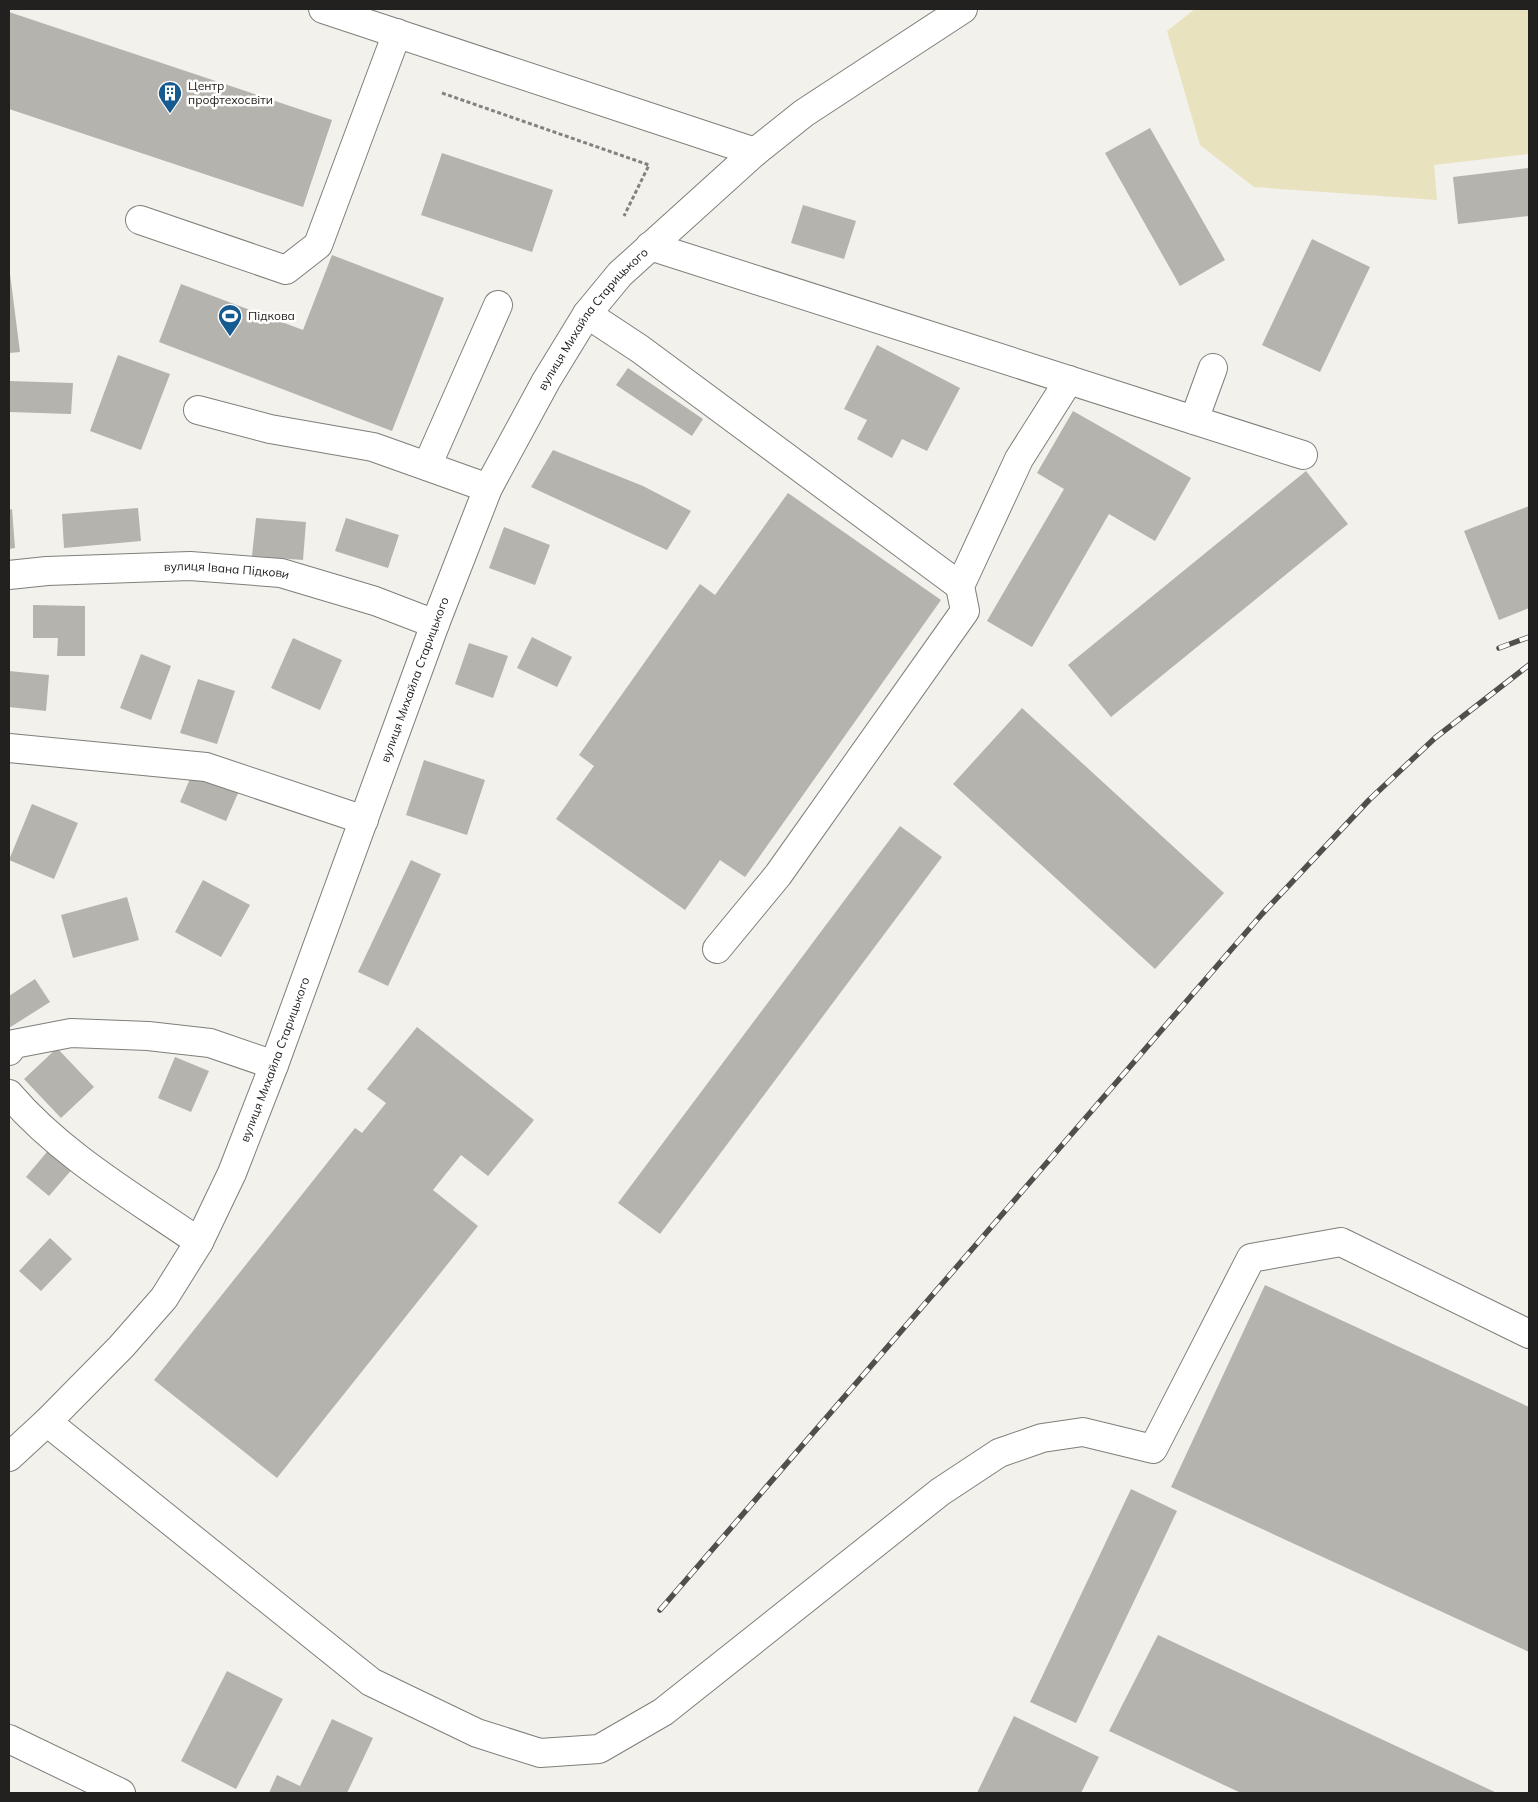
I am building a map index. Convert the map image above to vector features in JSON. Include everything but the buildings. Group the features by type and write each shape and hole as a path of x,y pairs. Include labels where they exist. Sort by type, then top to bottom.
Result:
{"street":[{"path":"323,9 755,152"},
{"name":"вулиця Михайла Старицького","path":"9,1457 47,1422 121,1347 164,1298 199,1242 232,1173 274,1065 434,624 488,488 546,381 587,314 620,274 755,152 804,113 963,9"},
{"path":"140,220 286,270 318,244 397,33"},
{"path":"650,246 1303,455"},
{"path":"427,466 498,305"},
{"path":"587,314 640,349 960,586"},
{"path":"1194,420 1213,368"},
{"path":"717,949 778,875 965,611 960,586 1019,459 1069,380"},
{"path":"198,410 270,429 372,447 488,488"},
{"name":"вулиця Івана Підкови","path":"9,575 190,566 281,573 375,600 434,624"},
{"path":"9,748 206,767 364,820"},
{"path":"11,1047 72,1033 148,1036 210,1043 274,1065"},
{"path":"9,1094 21,1108 98,1174 199,1242"},
{"path":"47,1422 371,1682 477,1733 540,1753 599,1748 663,1712 940,1492 999,1453 1042,1438 1083,1432 1153,1449 1251,1258 1341,1242 1529,1334"},
{"path":"9,1739 121,1793"}],"path":[{"path":"442,93 648,165 624,216"}],"shaded area":[{"path":"1195,9 1529,9 1529,154 1434,165 1437,200 1254,187 1200,145 1167,31"}],"railway":[{"path":"1499,648 1529,637"},
{"path":"660,1610 1262,914 1369,800 1435,738 1529,665"}],"place":[{"name":"Центр профтехосвіти","path":"170,114"},
{"name":"Підкова","path":"230,337"}]}
